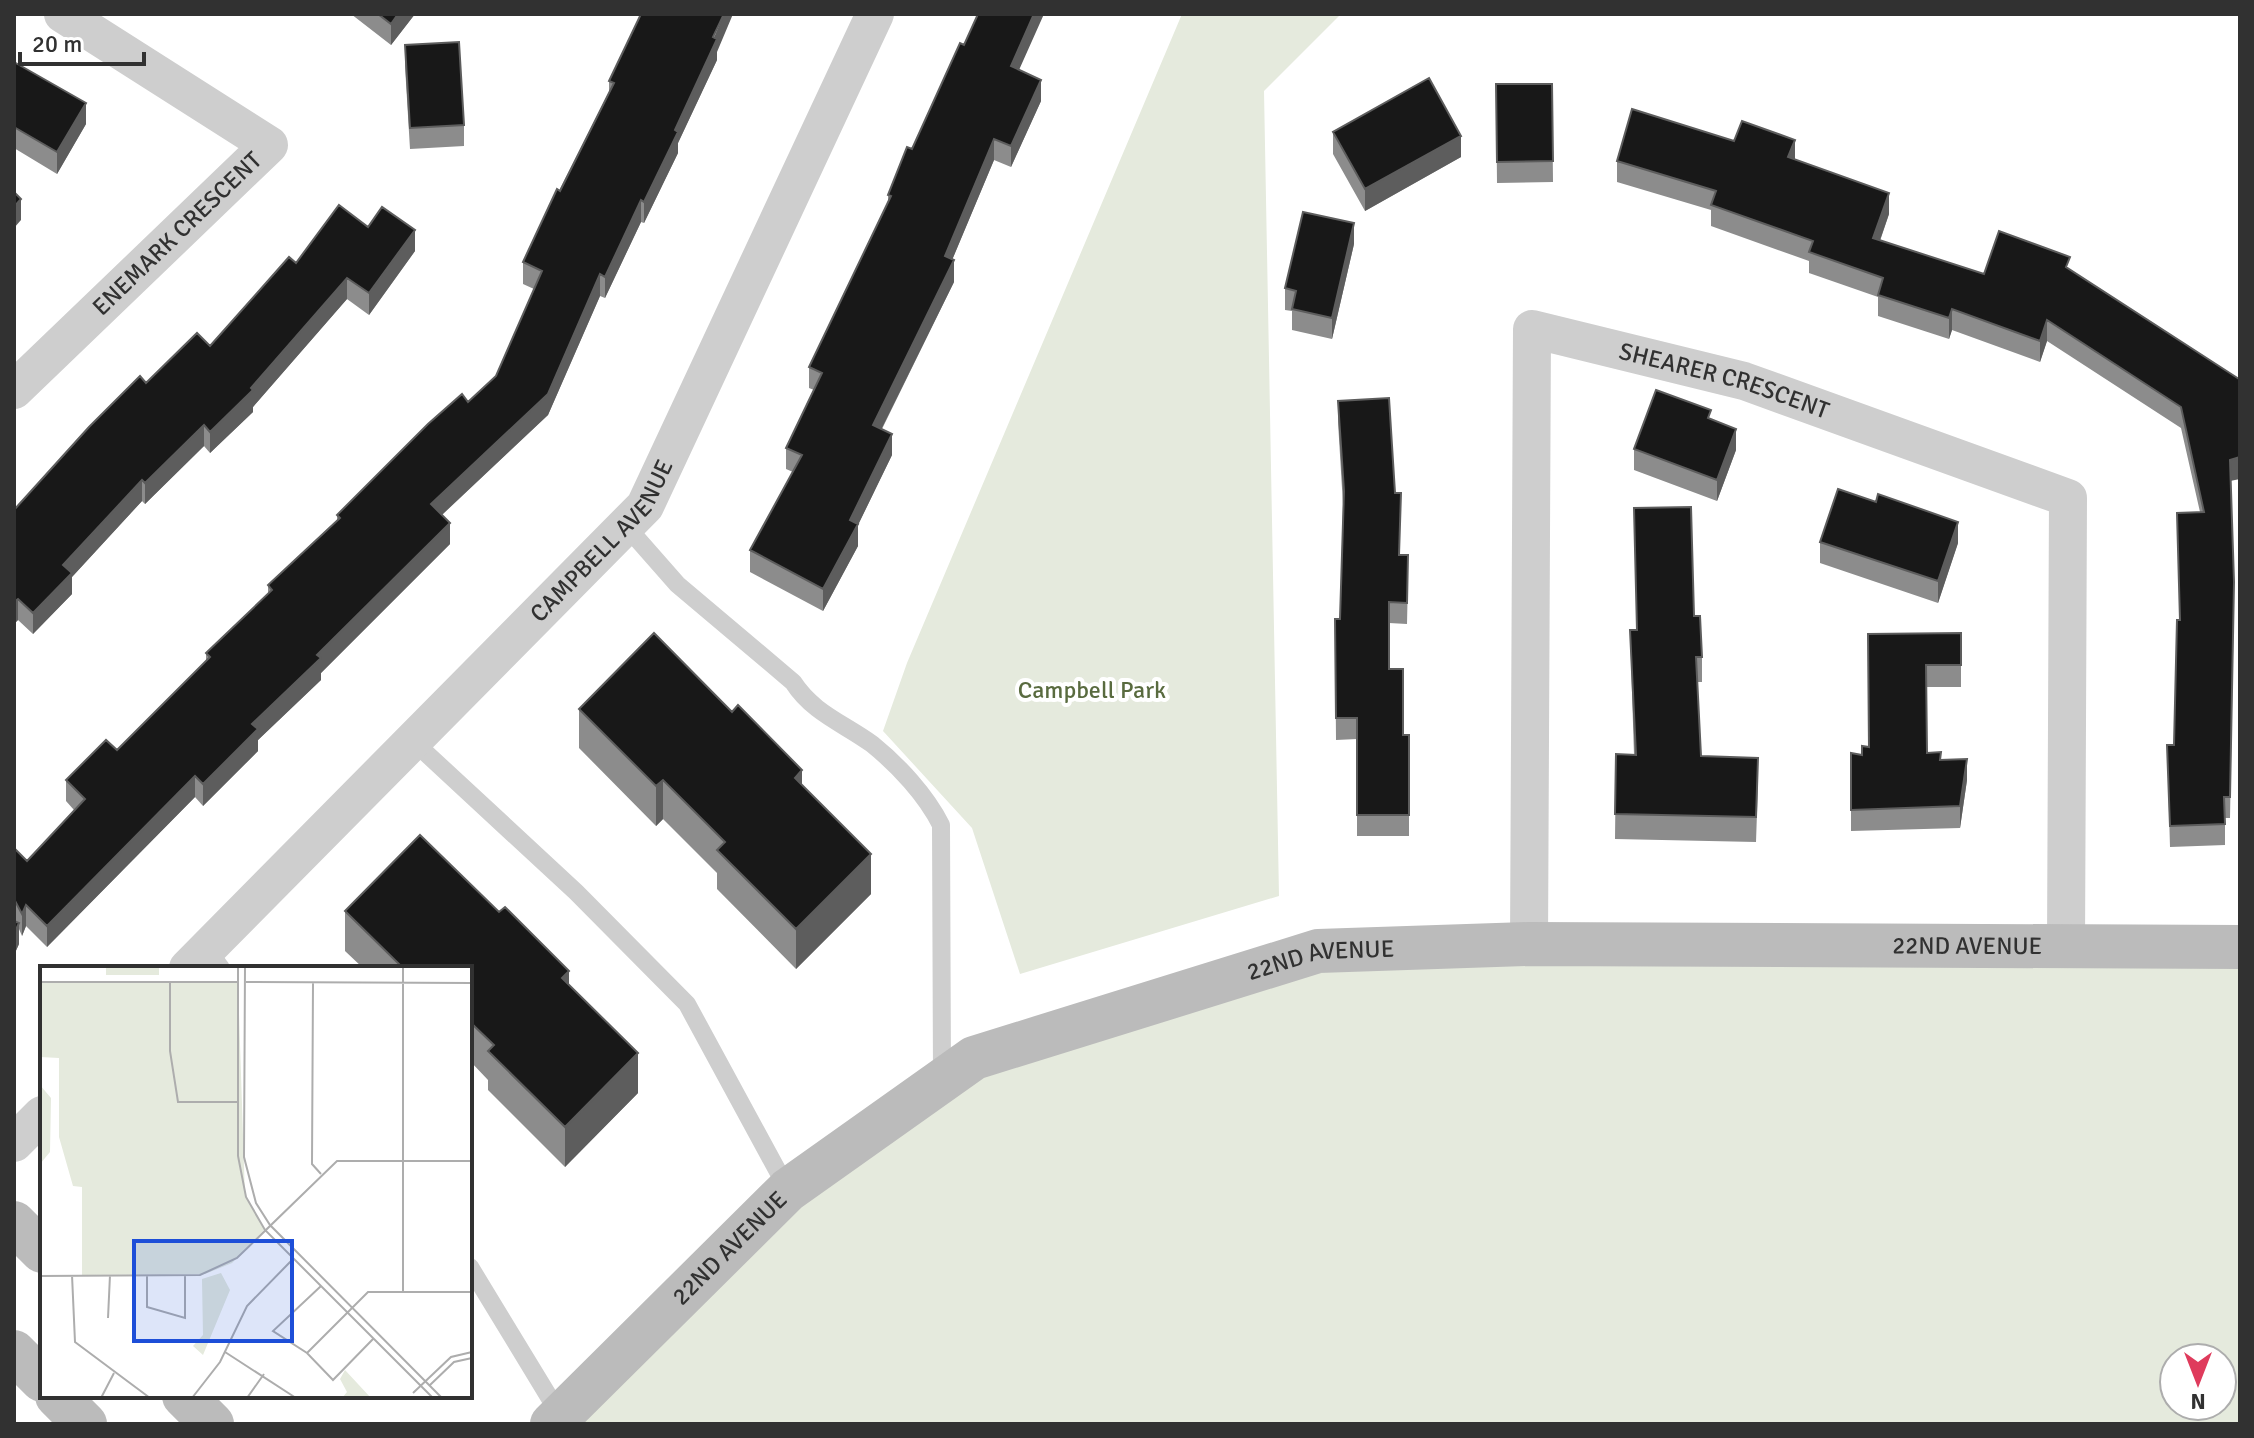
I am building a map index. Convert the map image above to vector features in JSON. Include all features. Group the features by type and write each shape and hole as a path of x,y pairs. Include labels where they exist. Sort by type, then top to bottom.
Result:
{"street":[{"name":"ENEMARK CRESCENT","path":"14,390 269,145 63,14"},
{"name":"CAMPBELL AVENUE","path":"205,962 413,741 645,506 875,14"},
{"name":"SHEARER CRESCENT","path":"1529,944 1532,329 1744,381 2068,498 2066,947"},
{"name":"22ND AVENUE","path":"556,1420 788,1190 974,1058 1318,951 1529,944 2240,947"},
{"path":"14,1143 40,1117"},
{"path":"14,1223 40,1249"},
{"path":"14,1352 40,1378"},
{"path":"59,1398 85,1424"},
{"path":"186,1398 212,1424"}],"lane":[{"path":"626,526 677,584 793,682 805,701 873,745 922,795 935,813 941,825 942,1081"},
{"path":"413,741 576,892 687,1004 788,1190"},
{"path":"472,1271 556,1420"}],"green space":[{"name":"Campbell Park","path":"1182,14 1341,14 1264,91 1279,896 1020,974 972,828 883,731 907,663"},
{"path":"2240,945 2240,1424 565,1424 860,1125 1244,967"}],"building":[{"path":"378,14 398,14 391,24"},
{"path":"641,14 724,14 713,37 717,39 675,130 678,132 644,202 641,200 605,277 600,274 548,394 431,504 450,523 317,655 321,658 252,724 258,729 203,784 195,776 47,926 26,905 22,914 14,899 14,848 27,861 85,799 66,780 106,740 117,750 210,657 206,653 272,590 268,585 340,518 337,515 428,424 462,394 468,402 496,376 542,271 523,262 557,189 560,191 614,83 609,81"},
{"path":"978,14 1034,14 1011,66 1041,80 1011,146 994,139 945,256 954,260 873,425 892,434 850,520 858,524 823,589 750,550 802,455 786,448 822,373 809,367 891,196 888,195 907,147 912,149 960,43 964,45"},
{"path":"459,42 464,125 410,128 405,45"},
{"path":"14,62 86,103 57,152 14,127"},
{"path":"1429,78 1461,136 1365,189 1333,132"},
{"path":"1496,84 1552,84 1553,161 1497,162"},
{"path":"1632,109 1734,141 1742,121 1795,140 1788,157 1889,193 1873,238 1984,274 1999,231 2070,257 2066,267 2239,379 2240,457 2230,460 2234,582 2230,797 2224,797 2225,824 2170,826 2167,745 2174,745 2177,620 2180,620 2177,513 2204,512 2181,407 2047,320 2040,341 1952,309 1949,318 1878,295 1883,278 1809,252 1813,241 1711,205 1716,191 1617,161"},
{"path":"14,192 21,199 14,207"},
{"path":"339,205 368,227 382,207 415,230 369,293 347,278 251,388 253,390 210,432 204,425 145,483 142,480 63,565 72,573 33,613 18,599 14,602 14,510 140,376 146,383 197,333 210,346 289,257 296,263"},
{"path":"1303,212 1354,223 1332,318 1292,309 1296,291 1285,288"},
{"path":"1656,390 1711,410 1708,418 1736,429 1717,480 1634,449"},
{"path":"1389,398 1395,493 1401,493 1399,555 1408,555 1407,603 1389,602 1389,669 1403,669 1403,735 1409,735 1409,815 1357,815 1357,718 1336,718 1335,619 1340,619 1344,491 1338,401"},
{"path":"1838,489 1876,502 1878,494 1958,522 1938,581 1820,542"},
{"path":"1691,507 1694,616 1700,616 1702,657 1696,657 1701,756 1758,758 1756,817 1615,814 1616,754 1636,755 1630,630 1637,630 1634,508"},
{"path":"654,633 732,712 738,705 802,770 795,778 871,854 796,929 717,850 725,842 663,780 656,786 579,709"},
{"path":"1961,633 1961,665 1926,665 1927,753 1941,752 1940,760 1967,759 1960,806 1851,810 1851,753 1862,755 1862,746 1869,747 1868,634"},
{"path":"420,835 499,912 505,907 569,971 562,978 638,1053 565,1127 488,1051 494,1045 472,1024 472,966 401,966 345,911"}]}
